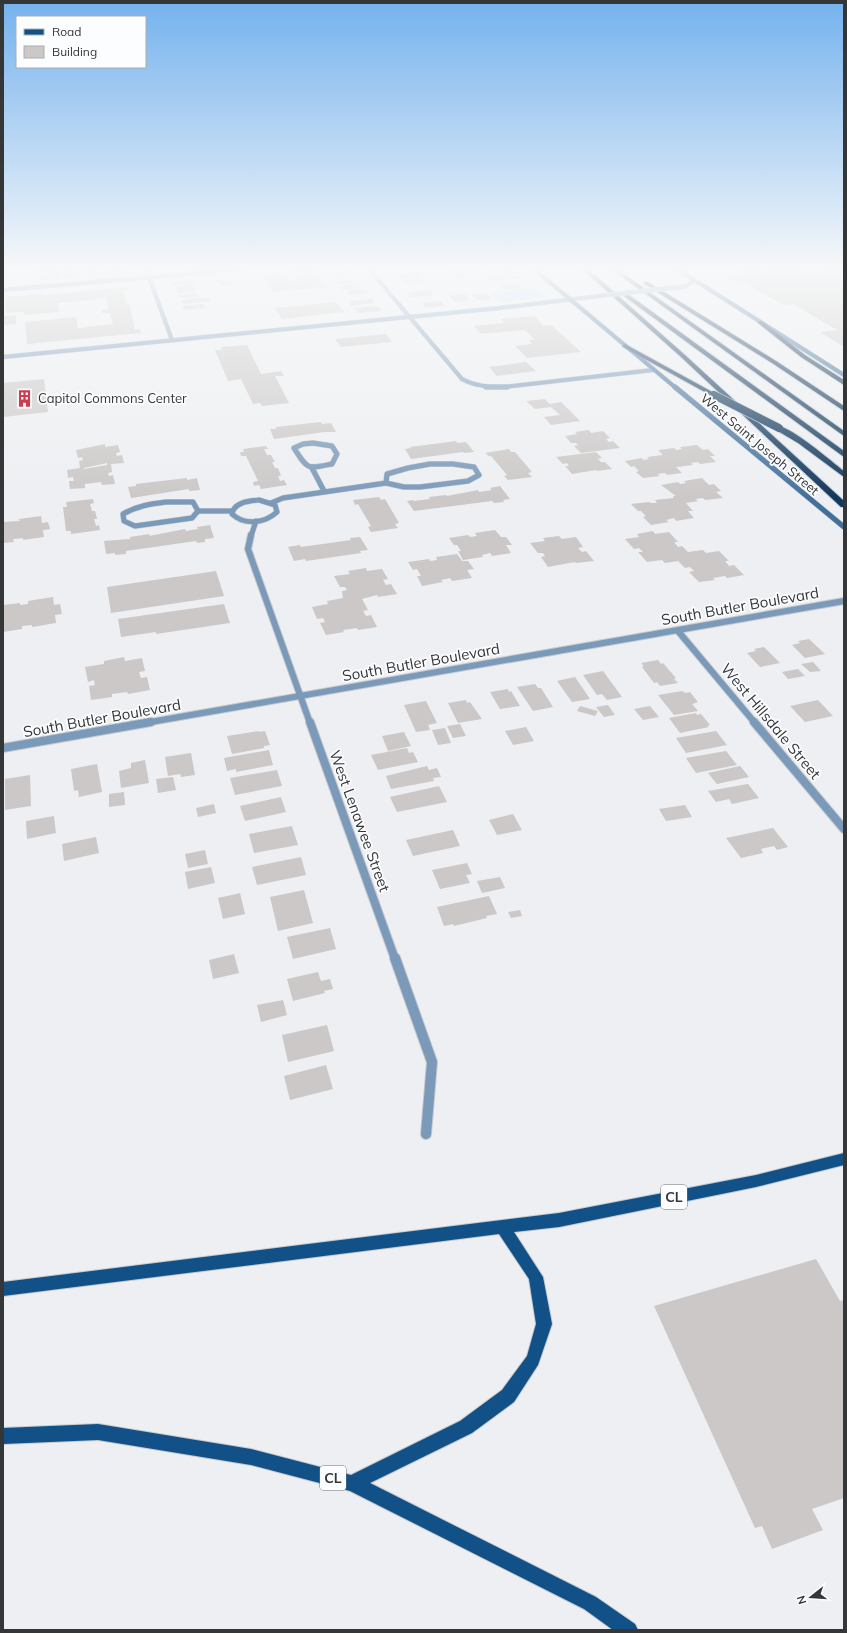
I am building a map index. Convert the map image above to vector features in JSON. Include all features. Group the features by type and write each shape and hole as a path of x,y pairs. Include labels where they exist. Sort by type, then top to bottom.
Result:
{"highway":[{"path":"671,345 844,505"},
{"path":"695,345 844,455"},
{"path":"720,345 844,434"},
{"path":"747,345 844,408"},
{"path":"789,345 844,383"},
{"path":"625,346 714,395 779,428 801,441 844,475"}],"main road":[{"path":"797,345 844,375"},
{"name":"West Saint Joseph Street","path":"625,346 844,528"},
{"name":"CL","path":"3,1289 559,1220 756,1181 844,1159"},
{"path":"352,1483 466,1427 508,1396 533,1360 544,1324 536,1277 502,1228"},
{"name":"CL","path":"3,1436 98,1432 251,1457 352,1483 590,1603 629,1630"}],"street":[{"path":"3,357 120,345"},
{"path":"433,345 462,379 475,385 503,387 653,370"},
{"path":"312,468 332,464 337,454 332,446 318,443 303,444 294,448 305,464 312,468 324,491"},
{"path":"271,503 283,498 324,491 386,483 404,488 420,487 468,481 479,475 474,467 461,463 442,464 387,474 386,483"},
{"path":"259,500 271,503 277,509 274,515 270,518 256,521 238,519 234,516 232,511 234,507 245,502 259,500"},
{"path":"198,511 193,502 169,502 132,508 123,514 124,521 135,526 192,518 198,511 232,511"},
{"name":"West Lenawee Street","path":"256,521 256,529 247,543 248,549 432,1062 426,1134"},
{"name":"South Butler Boulevard","path":"3,748 844,601"},
{"name":"West Hillsdale Street","path":"678,631 844,829"}],"building":[{"path":"247,345 261,374 281,371 284,376 275,376 289,403 262,406 260,403 253,404 241,379 228,381 215,350 222,350 221,347"},
{"path":"340,345 359,345 341,347"},
{"path":"573,345 581,352 527,358 515,346"},
{"path":"526,362 536,371 497,376 489,367"},
{"name":"Capitol Commons Center","path":"44,379 48,412 3,417 3,383"},
{"path":"545,399 550,404 561,402 580,421 551,425 544,417 560,415 551,407 535,409 526,401"},
{"path":"321,422 322,424 331,423 336,432 325,432 274,439 270,429 276,429 276,427"},
{"path":"589,430 591,433 603,431 610,438 606,439 609,442 613,441 620,448 581,453 574,446 578,445 576,443 571,443 565,436 577,434 575,432"},
{"path":"456,441 457,443 466,442 474,452 463,452 411,459 405,449 411,448 410,447"},
{"path":"105,444 105,447 118,445 120,452 116,453 117,456 122,455 124,463 111,464 112,472 108,473 109,476 113,475 115,484 102,485 101,482 85,484 85,488 70,489 69,481 74,481 73,477 68,478 67,470 80,468 79,461 83,460 82,457 78,458 76,450","holes":["107,463 107,465 84,469"]},
{"path":"697,445 703,450 708,449 715,456 710,456 716,462 700,464 698,462 691,463 693,465 676,467 682,473 667,475 665,473 657,474 660,476 643,478 636,472 639,471 634,466 631,467 625,461 642,458 643,460 649,459 647,457 663,455 658,450 674,448 676,450 682,449 680,447"},
{"path":"266,446 268,449 264,449 267,455 271,455 275,462 272,462 275,468 278,468 281,476 278,476 280,481 284,480 287,485 261,489 259,485 254,486 253,482 258,481 246,456 241,456 240,452 244,452 243,449"},
{"path":"509,449 511,452 515,452 532,472 528,473 532,477 508,480 504,476 507,475 491,456 485,453"},
{"path":"596,452 602,458 598,459 601,462 605,462 612,469 572,474 565,466 569,466 567,463 563,464 556,457"},
{"path":"187,478 187,480 197,478 200,490 189,491 189,489 131,498 128,487 136,486 136,484"},
{"path":"702,478 709,485 714,484 721,491 716,492 723,498 705,500 703,498 695,499 698,501 686,503 693,511 688,511 694,518 676,521 674,518 666,520 669,522 651,525 643,517 646,516 631,504 649,502 657,503 655,500 674,498 673,496 676,496 661,485 678,482 680,484 686,483 684,481"},
{"path":"500,486 510,499 503,500 504,502 494,503 492,501 414,511 407,501 430,499 429,497 447,496 478,490 479,492 492,490 490,488"},
{"path":"379,497 381,500 385,499 399,523 395,524 398,528 371,532 368,527 371,526 358,504 355,505 353,500"},
{"path":"93,499 94,503 90,504 92,511 95,511 97,519 94,519 96,526 99,525 100,530 71,534 71,531 66,531 63,507 67,507 66,502"},
{"path":"41,516 42,523 48,522 50,529 43,530 44,537 23,540 23,538 13,539 14,542 3,543 3,522 20,521 19,519"},
{"path":"210,525 214,538 205,539 205,542 197,543 196,541 126,551 126,554 106,554 104,541 130,539 130,537 150,534 149,536 185,529 186,531 198,529 197,527"},
{"path":"495,530 501,537 506,537 512,545 506,545 511,553 492,556 490,553 482,555 483,557 463,560 458,551 461,551 449,538 468,535 470,537 477,536 475,533"},
{"path":"653,531 655,534 669,532 678,542 674,542 678,547 682,546 688,552 703,550 706,553 719,551 729,561 725,561 729,566 734,565 744,575 727,578 725,576 713,578 715,580 699,582 689,572 694,571 690,567 685,568 678,561 665,563 662,560 647,562 638,552 643,552 639,548 634,549 625,539 639,537 637,534"},
{"path":"559,536 562,539 576,537 583,547 578,548 582,552 586,551 594,561 575,562 548,567 541,557 545,556 543,553 538,553 530,543 545,541 543,538"},
{"path":"360,537 368,550 360,551 361,553 306,561 305,559 294,561 288,547 300,545 301,547 351,540 350,538"},
{"path":"457,554 462,561 468,561 474,569 467,570 472,578 452,581 450,578 441,580 443,582 422,586 417,576 421,576 417,569 413,570 408,562 429,559 430,561 437,560 436,557"},
{"path":"366,568 367,571 382,569 388,579 383,580 386,585 391,584 397,594 378,597 377,595 362,599 368,610 363,611 366,616 371,615 377,627 358,630 357,628 343,630 344,632 326,635 320,623 325,622 323,618 317,619 312,607 328,604 327,601 343,598 342,591 347,590 345,587 340,587 334,576 350,574 348,571"},
{"path":"216,571 224,596 111,613 107,587"},
{"path":"53,597 54,605 60,604 62,614 55,615 56,623 32,627 32,625 22,626 22,629 3,632 3,605 20,603 20,605 28,604 28,601"},
{"path":"224,604 230,623 156,634 156,632 121,637 118,619"},
{"path":"809,639 825,654 805,658 792,645 800,643 798,641"},
{"path":"764,647 780,663 760,667 747,653 756,651 754,649"},
{"path":"124,657 125,661 142,658 145,671 139,672 141,678 147,677 150,690 128,694 127,692 112,694 112,697 91,700 89,686 95,685 94,680 88,682 85,667 104,664 104,661"},
{"path":"658,660 661,664 663,663 676,678 674,679 678,683 660,686 657,682 654,683 642,667 644,666 641,663"},
{"path":"813,662 821,671 810,672 801,664"},
{"path":"798,669 805,676 788,679 782,672"},
{"path":"603,671 622,697 607,700 602,694 597,695 583,675"},
{"path":"575,677 590,699 572,702 557,681"},
{"path":"535,684 538,688 541,688 553,707 533,711 517,687"},
{"path":"508,689 509,692 511,691 520,706 500,709 490,692"},
{"path":"682,691 685,693 690,692 698,702 692,704 698,711 674,715 658,695"},
{"path":"466,700 467,703 470,702 482,719 458,723 448,703"},
{"path":"818,700 833,716 805,722 790,706"},
{"path":"426,701 437,723 428,725 430,730 416,732 404,705"},
{"path":"608,705 615,715 604,717 596,707"},
{"path":"580,706 598,711 595,716 577,711"},
{"path":"650,706 659,717 643,720 634,709"},
{"path":"696,713 697,715 701,714 710,725 707,726 709,727 680,733 669,718"},
{"path":"460,724 466,736 453,738 447,726"},
{"path":"526,727 534,741 513,745 505,731"},
{"path":"445,728 451,743 438,745 432,730"},
{"path":"265,731 270,745 264,746 264,748 232,754 227,736"},
{"path":"716,731 727,745 686,753 676,738"},
{"path":"404,732 411,746 388,751 382,736"},
{"path":"407,748 409,753 413,752 418,762 378,770 371,755"},
{"path":"269,750 273,765 236,772 236,769 227,771 224,758"},
{"path":"726,751 737,765 696,773 686,758"},
{"path":"191,753 195,775 181,777 180,774 168,776 165,757"},
{"path":"145,760 149,783 121,788 119,771 131,768 131,763"},
{"path":"97,764 102,792 79,797 78,790 74,791 71,769"},
{"path":"427,766 429,770 437,768 441,777 433,778 434,781 391,789 386,776"},
{"path":"740,766 749,777 717,784 708,773"},
{"path":"277,770 282,786 235,795 230,778"},
{"path":"30,775 31,806 5,810 5,779"},
{"path":"173,777 176,790 158,793 156,779"},
{"path":"748,784 759,798 732,804 729,799 716,802 708,791"},
{"path":"439,786 447,802 397,812 390,797"},
{"path":"124,792 125,805 109,807 109,794"},
{"path":"281,797 286,812 245,821 240,806"},
{"path":"214,804 216,813 198,817 196,808"},
{"path":"685,805 692,817 666,821 659,809"},
{"path":"513,814 522,830 497,835 489,820"},
{"path":"54,816 56,833 27,839 26,821"},
{"path":"292,826 298,845 254,853 249,834"},
{"path":"773,828 788,847 777,850 774,846 761,849 763,853 741,858 726,838"},
{"path":"453,830 460,846 413,856 406,840"},
{"path":"96,837 99,853 64,861 62,844"},
{"path":"205,850 208,864 188,868 185,854"},
{"path":"301,857 306,875 257,885 252,867"},
{"path":"467,863 472,874 466,875 470,883 440,889 432,870"},
{"path":"211,867 215,883 188,889 185,872"},
{"path":"500,877 505,888 482,893 477,881"},
{"path":"304,890 313,923 278,931 270,897"},
{"path":"240,893 245,914 223,919 218,898"},
{"path":"489,896 497,914 454,926 453,924 444,926 437,907"},
{"path":"520,910 522,916 511,918 508,912"},
{"path":"330,928 336,949 293,959 287,937"},
{"path":"234,954 239,973 213,979 209,960"},
{"path":"318,972 321,981 330,979 333,989 324,991 325,993 293,1001 287,979"},
{"path":"283,1000 287,1015 261,1022 257,1005"},
{"path":"327,1025 334,1051 288,1062 282,1035"},
{"path":"326,1065 333,1089 290,1100 284,1076"},
{"path":"816,1259 840,1301 844,1300 844,1498 812,1509 823,1530 772,1549 762,1526 755,1528 654,1306"}],"place":[{"name":"Capitol Commons Center","path":"25,398"}]}
